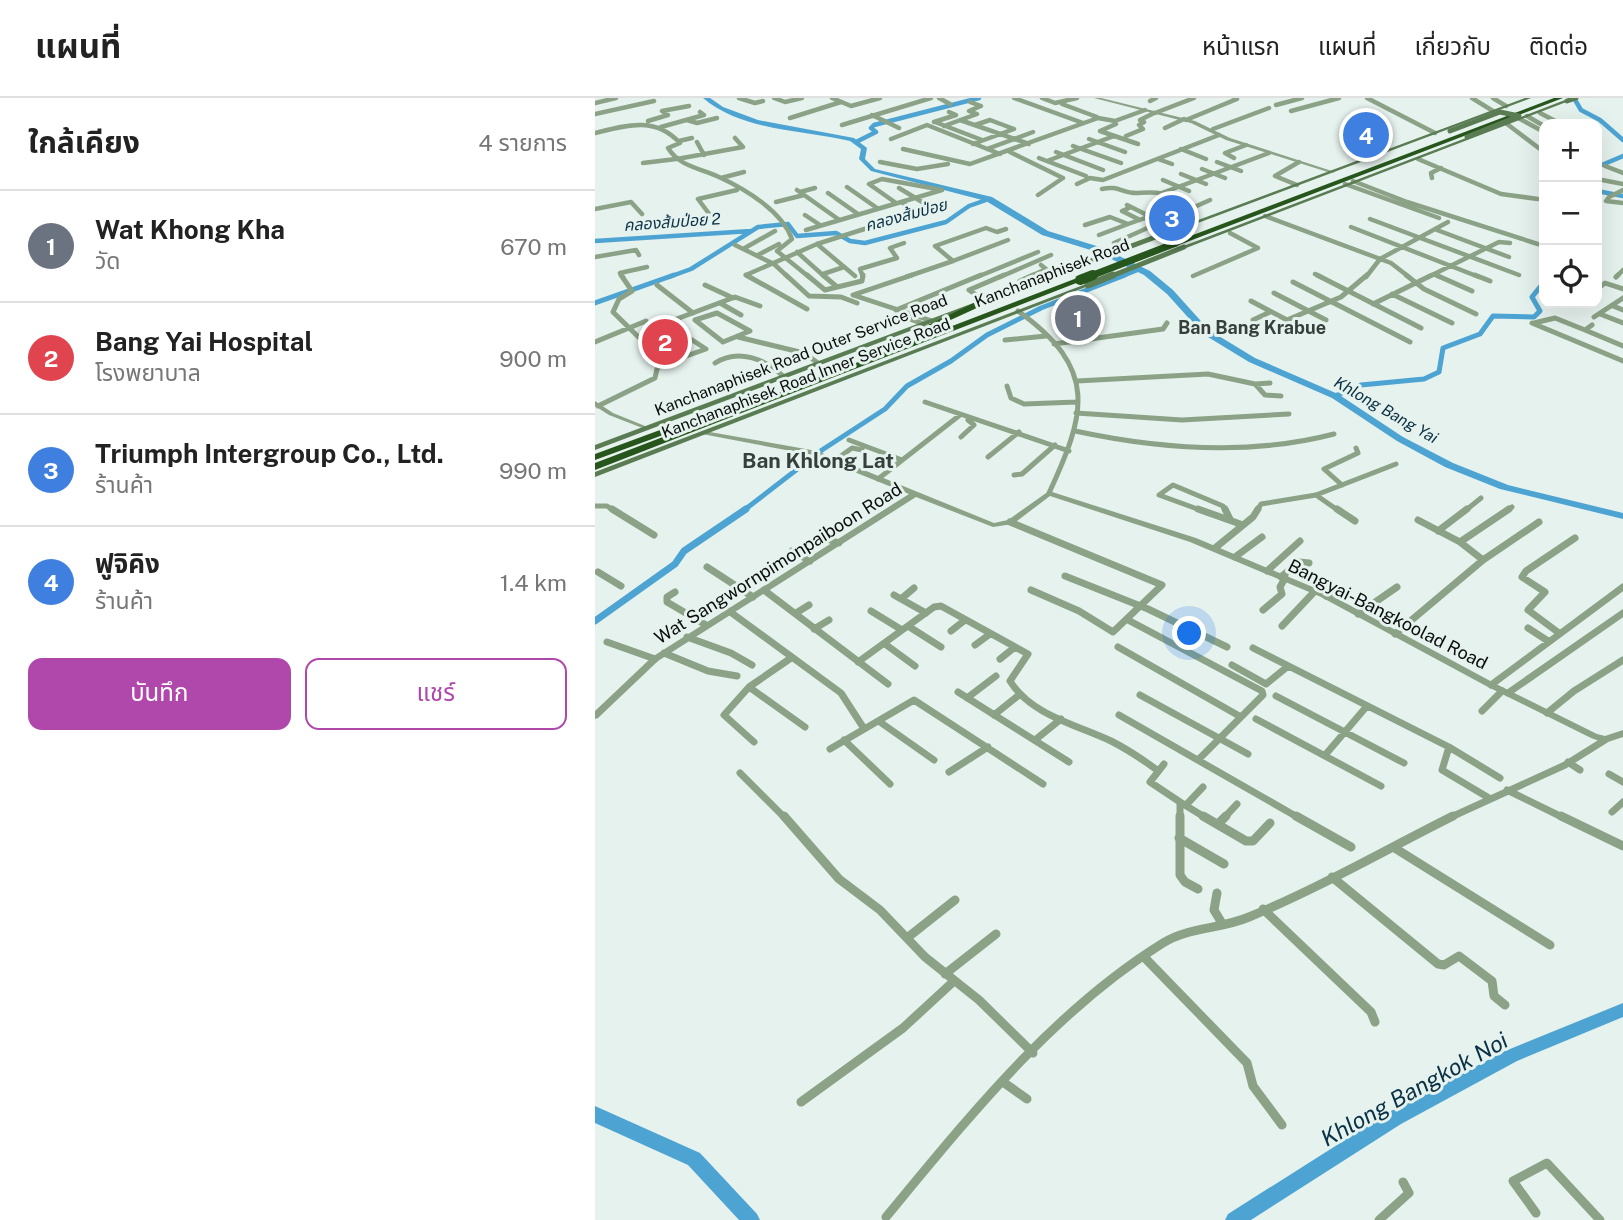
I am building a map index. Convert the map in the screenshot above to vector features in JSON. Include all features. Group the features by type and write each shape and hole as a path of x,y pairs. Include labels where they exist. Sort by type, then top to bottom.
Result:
{"highway":[{"path":"1522,107 1535,98"},
{"name":"Kanchanaphisek Road","path":"595,457 922,331 1076,278 1171,239 1545,98"},
{"name":"Kanchanaphisek Road","path":"1171,239 1565,99"},
{"path":"922,331 981,303"},
{"path":"922,331 990,322"},
{"name":"Kanchanaphisek Road","path":"595,467 922,331"}],"main road":[{"path":"1361,162 1527,98"},
{"path":"1526,117 1565,99 1576,98"},
{"path":"1390,167 1571,103 1565,99"},
{"path":"1171,239 1245,204 1500,112 1519,116 1182,251 1153,237 1171,239 1265,216"},
{"name":"Kanchanaphisek Road Outer Service Road","path":"595,447 818,363 922,331 933,321 1025,287 1076,278 1171,239"},
{"name":"Kanchanaphisek Road Inner Service Road","path":"595,475 990,322 1021,313 1076,278"}],"street":[{"path":"595,103 616,98"},
{"path":"624,98 630,102"},
{"path":"595,112 646,98"},
{"path":"739,98 763,102"},
{"path":"746,101 755,98"},
{"path":"774,98 785,102 802,98"},
{"path":"832,98 851,106 880,98"},
{"path":"861,98 868,101"},
{"path":"842,125 932,98"},
{"path":"939,98 950,104"},
{"path":"1014,98 1084,123"},
{"path":"1027,100 1033,98"},
{"path":"1042,98 1055,103 1077,98"},
{"path":"1096,98 1113,99 1128,106 1185,120 1213,129 1219,135 1246,145 1333,172"},
{"path":"1150,101 1156,98"},
{"path":"1138,144 1100,131 1194,98"},
{"path":"1165,128 1237,99 1234,98"},
{"path":"1276,105 1301,98"},
{"path":"1291,111 1339,98"},
{"path":"1367,98 1435,134"},
{"path":"1472,98 1493,111"},
{"path":"1493,98 1506,106"},
{"path":"595,112 654,101"},
{"path":"603,102 609,106"},
{"path":"790,118 841,102"},
{"path":"970,102 981,106"},
{"path":"1128,106 1135,103"},
{"path":"806,104 818,109"},
{"path":"969,111 987,104"},
{"path":"1062,104 1098,118 1115,121 1151,112"},
{"path":"595,133 648,122 669,115 662,111 689,106"},
{"path":"882,106 889,110"},
{"path":"961,108 977,114"},
{"path":"1213,129 1269,108"},
{"path":"787,110 799,115"},
{"path":"944,126 984,111"},
{"path":"660,127 704,115 700,112"},
{"path":"891,139 955,115 949,112"},
{"path":"1126,136 1143,129 1139,125 1144,122 1140,120 1151,112"},
{"path":"1540,113 1551,119"},
{"path":"872,115 899,128"},
{"path":"939,115 947,118"},
{"path":"1526,117 1539,124"},
{"path":"1526,117 1539,130"},
{"path":"686,120 698,123 717,118"},
{"path":"904,149 953,163 973,163 1098,118"},
{"path":"960,120 1029,144"},
{"path":"975,125 990,120 1014,129"},
{"path":"648,122 679,141"},
{"path":"935,122 982,140"},
{"path":"1507,124 1539,148"},
{"path":"927,125 1000,155"},
{"path":"973,144 1023,126"},
{"path":"1108,127 1119,131"},
{"path":"986,149 1033,132"},
{"path":"1077,184 1121,174 1219,135"},
{"path":"1047,161 1115,136"},
{"path":"692,138 679,141 678,145 668,148 676,159 721,178 784,223 792,239 777,250 822,289 829,290 864,279 860,269 897,258 890,248 904,243"},
{"path":"643,163 743,147 735,138"},
{"path":"1089,139 1125,152"},
{"path":"697,142 705,155"},
{"path":"1234,158 1225,153 1246,145"},
{"path":"1073,146 1121,163"},
{"path":"1191,146 1200,153"},
{"path":"1181,149 1206,159"},
{"path":"1009,152 1052,170 1063,178 1038,195"},
{"path":"1056,152 1103,170"},
{"path":"1161,193 1269,153"},
{"path":"1169,154 1176,158"},
{"path":"1039,158 1086,176"},
{"path":"1158,159 1172,164"},
{"path":"1418,159 1501,194 1538,199"},
{"path":"926,167 939,160"},
{"path":"880,162 917,169 953,163"},
{"path":"1217,162 1241,171"},
{"path":"1297,185 1275,176 1299,162"},
{"path":"942,171 960,164"},
{"path":"1605,166 1623,175"},
{"path":"1432,178 1431,173 1441,168"},
{"path":"1202,169 1225,178"},
{"path":"721,178 744,172"},
{"path":"1121,174 1133,179"},
{"path":"1181,174 1206,184"},
{"path":"1613,181 1623,175"},
{"path":"806,230 838,219 858,214 877,208 899,202 915,198 942,190 882,179 869,184 899,202 916,211 908,216 817,244 746,275 807,309"},
{"path":"1163,180 1189,191"},
{"path":"1602,180 1623,184"},
{"path":"1353,181 1541,245"},
{"path":"1345,184 1439,218"},
{"path":"1102,189 1113,185 1133,193 1151,188 1175,199"},
{"path":"847,187 877,208"},
{"path":"776,202 815,188"},
{"path":"899,188 932,208"},
{"path":"709,215 698,199 737,190"},
{"path":"1602,200 1621,191"},
{"path":"800,192 838,219"},
{"path":"828,193 858,214"},
{"path":"777,195 784,200"},
{"path":"1608,198 1621,203"},
{"path":"1114,243 1210,200"},
{"path":"595,209 631,202 642,214"},
{"path":"1099,235 1142,219 1149,216 1128,207 1122,211 1142,219 1158,223 1171,239"},
{"path":"805,215 820,225"},
{"path":"908,216 914,220"},
{"path":"1265,216 1380,259 1400,269 1415,283 1476,314"},
{"path":"1085,225 1112,217 1128,224"},
{"path":"1370,219 1519,275"},
{"path":"1251,301 1285,320 1332,302 1350,291 1380,259 1448,222"},
{"path":"1102,225 1112,230"},
{"path":"1351,226 1490,281"},
{"path":"953,261 934,247 986,228 997,232 1006,229"},
{"path":"1437,230 1509,257"},
{"path":"743,249 775,231"},
{"path":"858,231 866,236"},
{"path":"1193,276 1258,248 1230,233"},
{"path":"758,255 784,240"},
{"path":"933,321 853,295 1008,240"},
{"path":"1373,304 1486,248 1501,242 1510,243"},
{"path":"817,244 855,276"},
{"path":"736,245 774,264 809,296"},
{"path":"595,257 636,250 639,254"},
{"path":"797,252 836,286"},
{"path":"896,310 1038,252"},
{"path":"981,303 969,290 1051,255"},
{"path":"1025,287 1020,281 1047,268 1041,265"},
{"path":"597,404 655,378 663,360 615,317 614,309 619,299 632,291 620,273 647,267"},
{"path":"823,274 844,267"},
{"path":"1616,276 1623,270"},
{"path":"1315,274 1422,328"},
{"path":"1434,274 1472,291"},
{"path":"1293,282 1410,342"},
{"path":"1602,282 1623,289"},
{"path":"657,285 693,313"},
{"path":"705,285 733,298"},
{"path":"1274,292 1326,320"},
{"path":"1392,294 1452,323"},
{"path":"794,302 809,296 841,297 922,331"},
{"path":"661,365 706,349 697,340 665,325 733,298 739,297 761,306"},
{"path":"1622,300 1597,316 1623,323"},
{"path":"720,303 741,315"},
{"path":"1613,306 1623,310"},
{"path":"1254,324 1253,320 1270,312"},
{"path":"737,337 750,331 717,313 695,320 722,342 737,337 804,353 818,363"},
{"path":"704,433 817,454 993,525 1010,522 1049,493 1075,431 1077,402 1077,381 1054,344 1031,319 1021,313"},
{"path":"1623,346 1555,318 1533,323 1623,361"},
{"path":"595,342 646,321"},
{"path":"1054,344 1163,330 1167,323"},
{"path":"1585,330 1592,325"},
{"path":"1026,331 1033,338"},
{"path":"1005,340 1046,336"},
{"path":"715,363 724,356 736,355 769,363 784,377"},
{"path":"1077,381 1226,374 1256,385 1265,395 1281,396"},
{"path":"1256,385 1270,383"},
{"path":"1007,386 1011,398 1024,404 1077,402"},
{"path":"925,402 974,423 961,437"},
{"path":"597,404 611,414 647,428"},
{"path":"1076,413 1182,420 1289,414"},
{"path":"959,416 1019,432 1069,450"},
{"path":"878,479 959,416"},
{"path":"1075,431 1169,446 1305,442 1334,434"},
{"path":"988,457 1019,432"},
{"path":"849,440 865,449"},
{"path":"865,449 876,442"},
{"path":"1014,475 1022,474 1055,445"},
{"path":"834,461 852,448 902,460"},
{"path":"1342,485 1324,469 1358,453 1356,448"},
{"path":"1215,548 1243,525 1261,504 1316,495 1396,464"},
{"path":"1230,519 1223,506 1173,485 1166,486 1159,495 1243,525"},
{"path":"886,495 897,486"},
{"name":"Bangyai-Bangkoolad Road","path":"1049,493 1215,548 1315,591 1491,685 1605,740"},
{"name":"Wat Sangwornpimonpaiboon Road","path":"595,716 655,659 916,494"},
{"path":"1316,495 1355,521"},
{"path":"1438,531 1481,498"},
{"path":"595,506 607,506 654,535"},
{"path":"1460,542 1512,508"},
{"path":"1418,520 1460,542 1483,560"},
{"path":"1010,522 1160,582 1161,587 1116,632 1109,631 1079,611 1031,590"},
{"path":"1395,634 1483,560 1539,522"},
{"path":"816,541 821,537 839,543"},
{"path":"1235,557 1262,537"},
{"path":"1559,633 1528,610 1545,592 1522,577 1526,571 1575,538"},
{"path":"1267,571 1300,541"},
{"path":"792,551 810,561"},
{"path":"1263,610 1282,594 1280,587 1283,578 1299,562 1309,563"},
{"path":"707,567 753,597"},
{"path":"596,572 621,586"},
{"path":"1065,576 1141,607 1227,647"},
{"path":"1326,596 1337,587"},
{"path":"1359,614 1397,587"},
{"path":"1491,685 1623,587"},
{"path":"914,589 898,597 926,613"},
{"path":"764,590 888,684"},
{"path":"1282,625 1315,591"},
{"path":"675,592 667,597 667,602 706,625"},
{"path":"796,613 809,605"},
{"path":"858,662 937,605 1029,656 1010,681 1019,695 1083,732 1114,743 1161,767 1150,782 1248,842 1270,823"},
{"path":"729,611 764,634 846,700 861,724"},
{"path":"871,611 940,647"},
{"path":"1482,711 1505,692 1623,613"},
{"path":"814,629 829,620"},
{"path":"951,631 965,620"},
{"path":"1128,620 1262,691 1263,695 1198,760"},
{"path":"1528,628 1548,641"},
{"path":"975,645 990,634"},
{"path":"687,637 731,653 751,665"},
{"path":"607,642 655,659"},
{"path":"885,643 915,666"},
{"path":"1000,659 1015,647"},
{"path":"1118,647 1241,717"},
{"path":"1253,648 1449,747 1500,778"},
{"path":"664,653 708,671 737,676"},
{"path":"754,742 725,715 749,687 791,658"},
{"path":"1547,713 1574,691 1623,660"},
{"path":"1233,666 1266,684 1287,667"},
{"path":"967,698 996,676"},
{"path":"749,687 805,727"},
{"path":"958,692 1069,762"},
{"path":"994,715 1019,695"},
{"path":"1140,695 1248,754"},
{"path":"1276,696 1404,763"},
{"path":"830,749 861,724 880,722 914,700 1043,784"},
{"path":"1326,754 1367,706"},
{"path":"1119,715 1352,847"},
{"path":"1035,740 1061,719"},
{"path":"1256,719 1326,754 1381,786"},
{"path":"880,722 934,760"},
{"path":"886,1217 1003,1082 1089,1001 1165,942 1191,930 1232,924 1567,762 1605,740 1622,735"},
{"path":"844,740 890,784"},
{"path":"949,772 988,747"},
{"path":"1449,747 1442,770 1489,798"},
{"path":"1567,762 1580,770"},
{"path":"740,773 793,825 839,879 880,910 945,974 979,1000 1033,1053"},
{"path":"1609,774 1623,782"},
{"path":"1198,889 1181,879 1179,838 1183,803 1203,787"},
{"path":"1507,790 1623,846"},
{"path":"1612,812 1623,802"},
{"path":"1219,823 1237,804"},
{"path":"1179,838 1224,864"},
{"path":"1393,847 1550,944"},
{"path":"1332,877 1438,964 1459,956 1465,959 1492,981 1494,996 1505,1005"},
{"path":"1217,893 1212,904 1213,910 1223,925"},
{"path":"907,938 954,900"},
{"path":"1263,909 1371,1012 1375,1022"},
{"path":"945,974 996,934"},
{"path":"1145,958 1247,1063 1253,1086 1282,1125"},
{"path":"801,1102 903,1028 954,981"},
{"path":"1003,1082 1027,1099"},
{"path":"1536,1213 1513,1181 1546,1163 1554,1167 1599,1220"},
{"path":"1379,1220 1409,1193 1403,1182"}],"waterway":[{"name":"Khlong Bang Yai","path":"706,98 738,116 776,126 852,139 864,148 862,159 873,170 989,199 1045,233 1100,250 1147,273 1170,292 1206,332 1252,360 1335,396 1400,439 1449,465 1504,487 1623,516"},
{"path":"856,142 876,132 871,128 874,125 979,98"},
{"path":"1574,98 1581,110 1600,120 1623,140"},
{"path":"1602,165 1623,156"},
{"path":"1602,192 1623,196"},
{"name":"คลองส้มป่อย","path":"669,277 691,269 758,227 788,224 797,236 836,233 850,241 865,243 946,222 969,206 989,199"},
{"name":"คลองส้มป่อย 2","path":"595,241 751,231"},
{"path":"1125,275 1140,269"},
{"path":"595,303 674,275"},
{"path":"743,511 822,450 885,409 907,386 951,361 987,335 1041,308 1125,275"},
{"path":"1120,277 1125,275"},
{"path":"1335,396 1361,385 1424,379 1439,372 1443,348 1480,334 1493,316 1534,317 1540,311 1532,297 1539,288"},
{"path":"595,621 675,564 684,551 746,509"},
{"name":"Khlong Bangkok Noi","path":"1234,1220 1395,1118 1511,1056 1623,1010"},
{"path":"595,1114 694,1159 751,1220"}],"place":[{"name":"ฟูจิคิง","path":"1366,135"},
{"name":"Triumph Intergroup Co., Ltd.","path":"1172,218"},
{"name":"Wat Khong Kha","path":"1078,318"},
{"name":"Bang Yai Hospital","path":"665,342"}],"district":[{"name":"Ban Bang Krabue","path":"1252,327"},
{"name":"Ban Khlong Lat","path":"818,460"}]}
